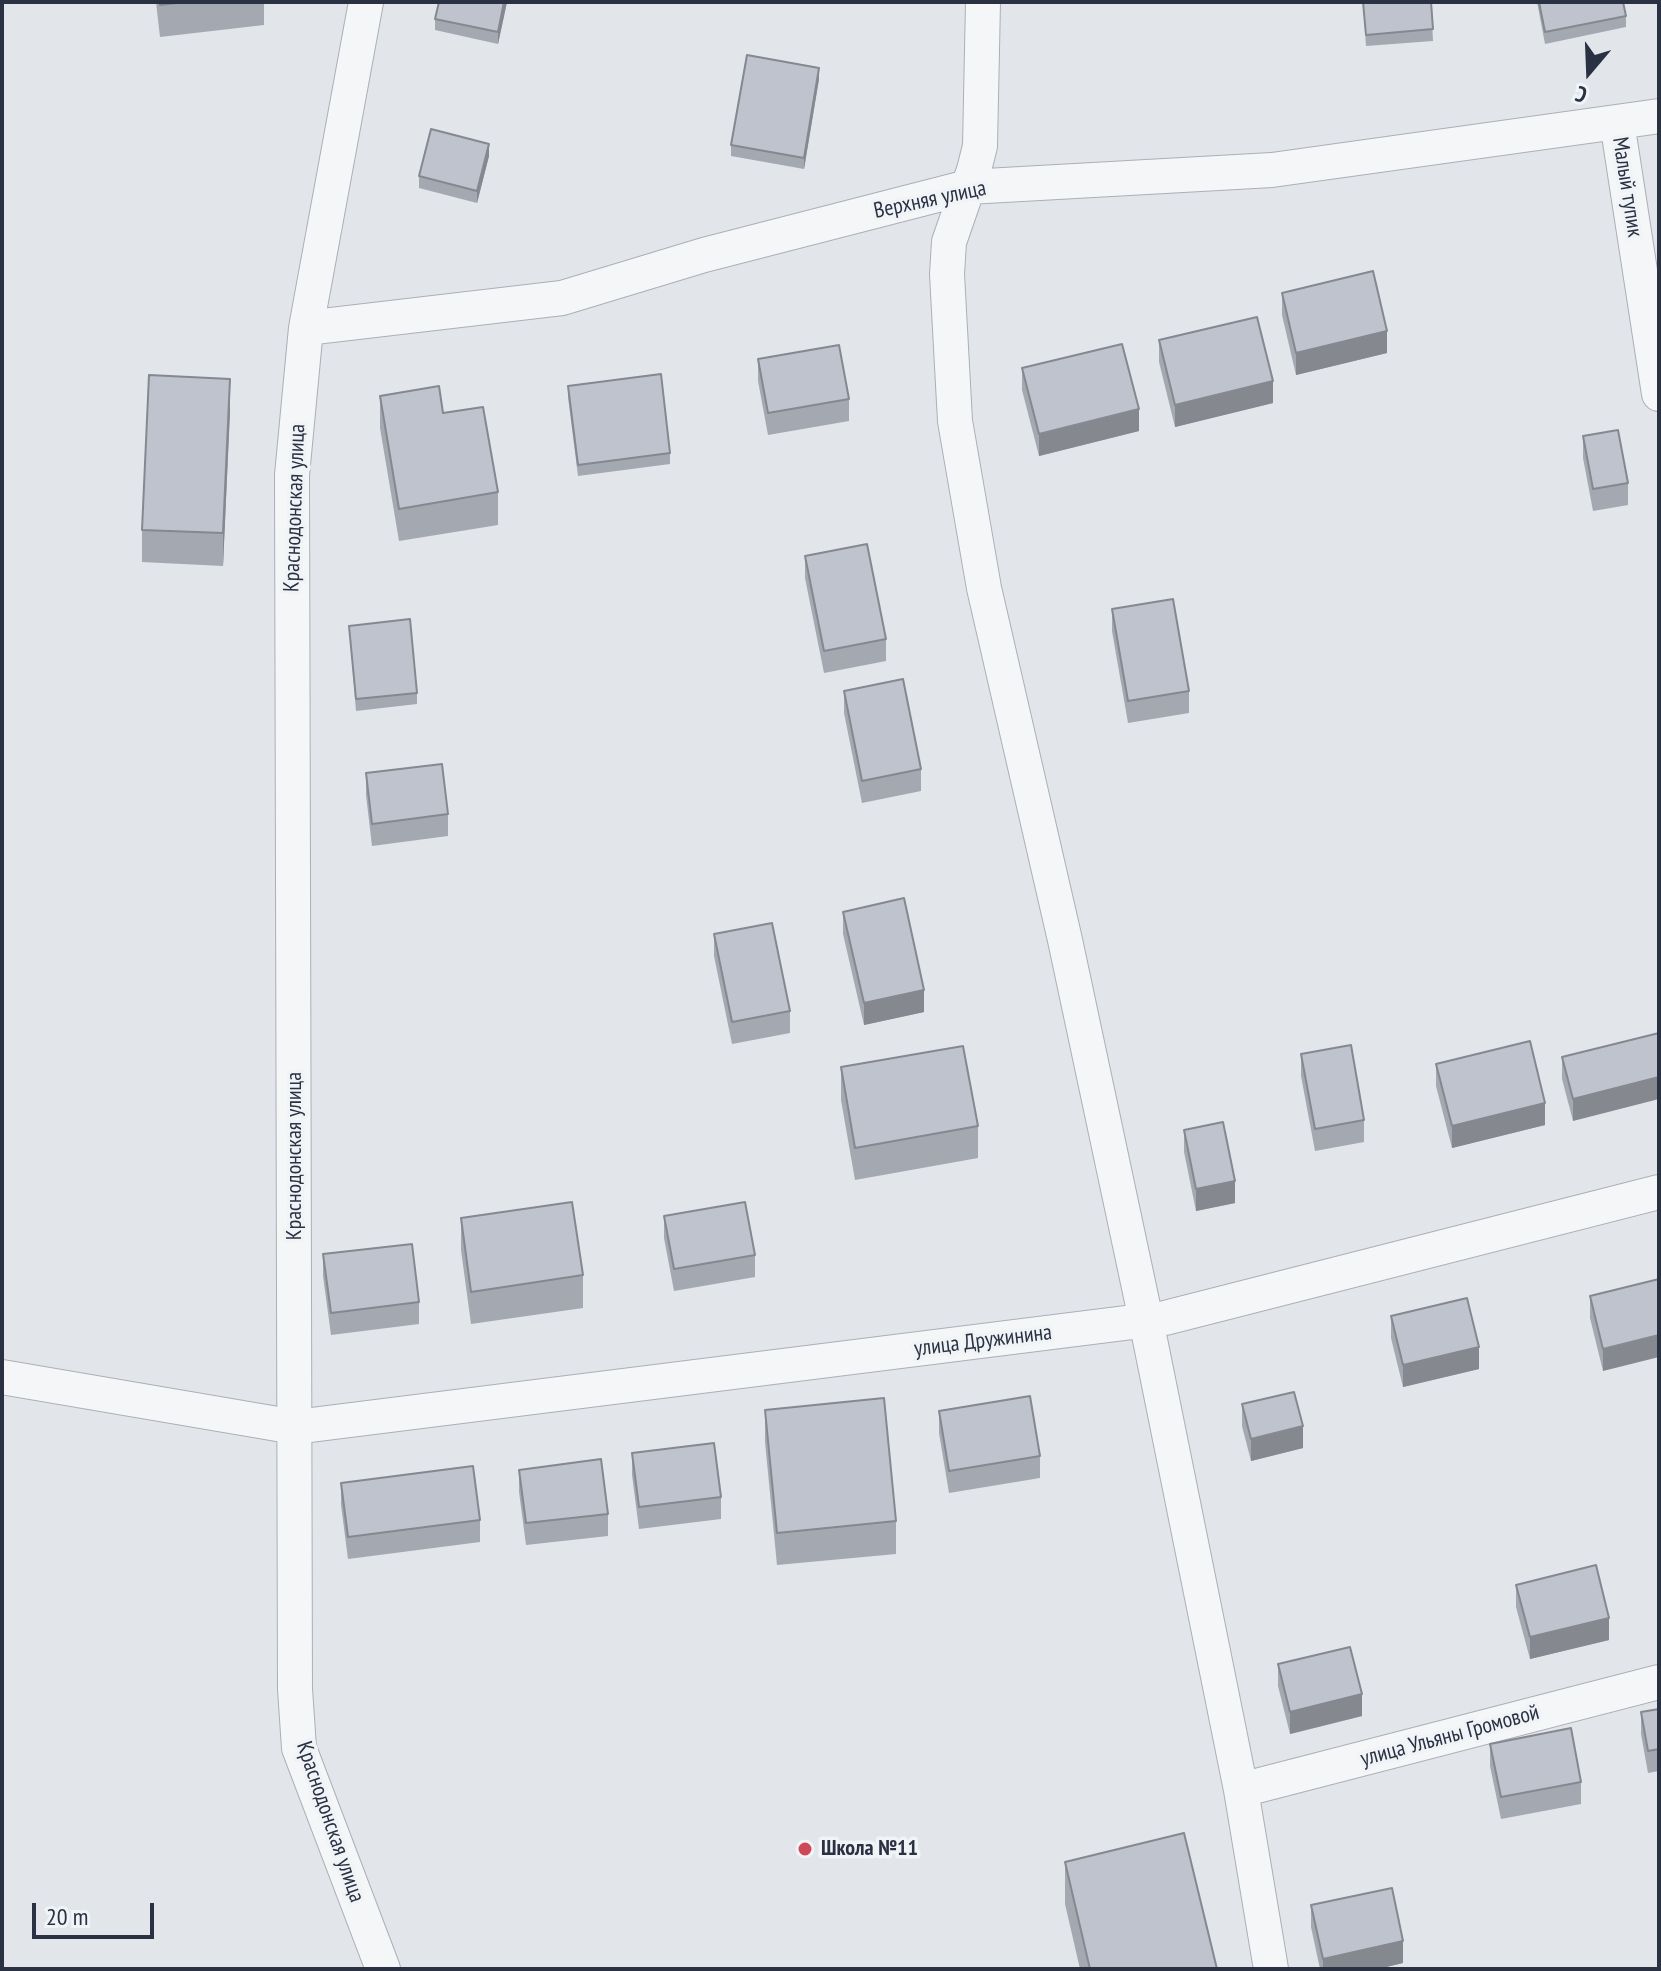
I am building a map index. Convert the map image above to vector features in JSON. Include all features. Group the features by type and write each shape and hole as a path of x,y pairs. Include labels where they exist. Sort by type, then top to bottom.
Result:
{"street":[{"name":"Краснодонская улица","path":"366,2 306,328 292,475 295,1689 299,1748 383,1969"},
{"path":"983,2 980,146 949,242 947,263 955,421 984,588 1065,940 1146,1320 1241,1790 1271,1969"},
{"name":"Верхняя улица","path":"306,328 562,298 704,255 968,187 1272,170 1659,116"},
{"name":"Малый тупик","path":"1617,122 1659,394"},
{"name":"улица Дружинина","path":"2,1377 295,1427 1146,1320 1180,1314 1659,1192"},
{"name":"улица Ульяны Громовой","path":"1241,1790 1659,1682"}],"building":[{"path":"439,2 504,2 498,32 435,19"},
{"path":"1363,2 1431,2 1433,29 1366,35"},
{"path":"1539,2 1623,2 1626,16 1545,32"},
{"path":"747,55 819,68 804,158 731,145"},
{"path":"431,129 489,144 477,191 419,176"},
{"path":"1373,271 1387,331 1296,353 1282,293"},
{"path":"1257,317 1273,381 1175,405 1159,340"},
{"path":"1122,344 1139,409 1039,434 1022,368"},
{"path":"839,345 849,399 768,413 758,359"},
{"path":"661,374 670,453 578,465 568,386"},
{"path":"149,375 230,379 223,533 142,530"},
{"path":"439,386 443,413 483,407 498,492 399,509 380,396"},
{"path":"1618,430 1628,483 1593,489 1583,436"},
{"path":"867,544 886,639 824,651 805,556"},
{"path":"1173,599 1189,691 1128,701 1112,609"},
{"path":"410,619 417,693 356,699 349,626"},
{"path":"903,679 921,769 862,781 844,691"},
{"path":"442,764 448,814 372,824 366,773"},
{"path":"904,898 924,990 864,1003 843,912"},
{"path":"772,923 790,1011 732,1022 714,934"},
{"path":"1659,1033 1659,1077 1573,1099 1562,1057"},
{"path":"1530,1041 1545,1103 1452,1126 1436,1064"},
{"path":"1351,1045 1364,1120 1315,1129 1301,1054"},
{"path":"963,1046 978,1126 855,1148 841,1067"},
{"path":"1223,1122 1235,1181 1196,1189 1184,1130"},
{"path":"572,1202 583,1275 471,1292 461,1218"},
{"path":"745,1202 755,1255 674,1269 664,1216"},
{"path":"412,1244 419,1302 331,1313 323,1254"},
{"path":"1659,1279 1659,1335 1603,1349 1590,1296"},
{"path":"1467,1298 1479,1347 1403,1365 1391,1316"},
{"path":"1294,1392 1303,1426 1251,1439 1242,1404"},
{"path":"1030,1396 1040,1456 949,1471 939,1411"},
{"path":"884,1398 896,1521 777,1533 765,1410"},
{"path":"714,1443 721,1497 639,1507 632,1453"},
{"path":"601,1459 608,1514 526,1523 519,1470"},
{"path":"473,1466 480,1520 348,1537 341,1483"},
{"path":"1596,1565 1609,1618 1530,1637 1516,1585"},
{"path":"1350,1647 1362,1694 1290,1712 1278,1664"},
{"path":"1659,1709 1659,1749 1648,1751 1641,1712"},
{"path":"1571,1728 1581,1782 1501,1797 1490,1744"},
{"path":"1184,1833 1217,1969 1090,1969 1065,1862"},
{"path":"1392,1888 1403,1941 1323,1959 1311,1905"}],"place":[{"name":"Школа №11","path":"805,1849"}]}
